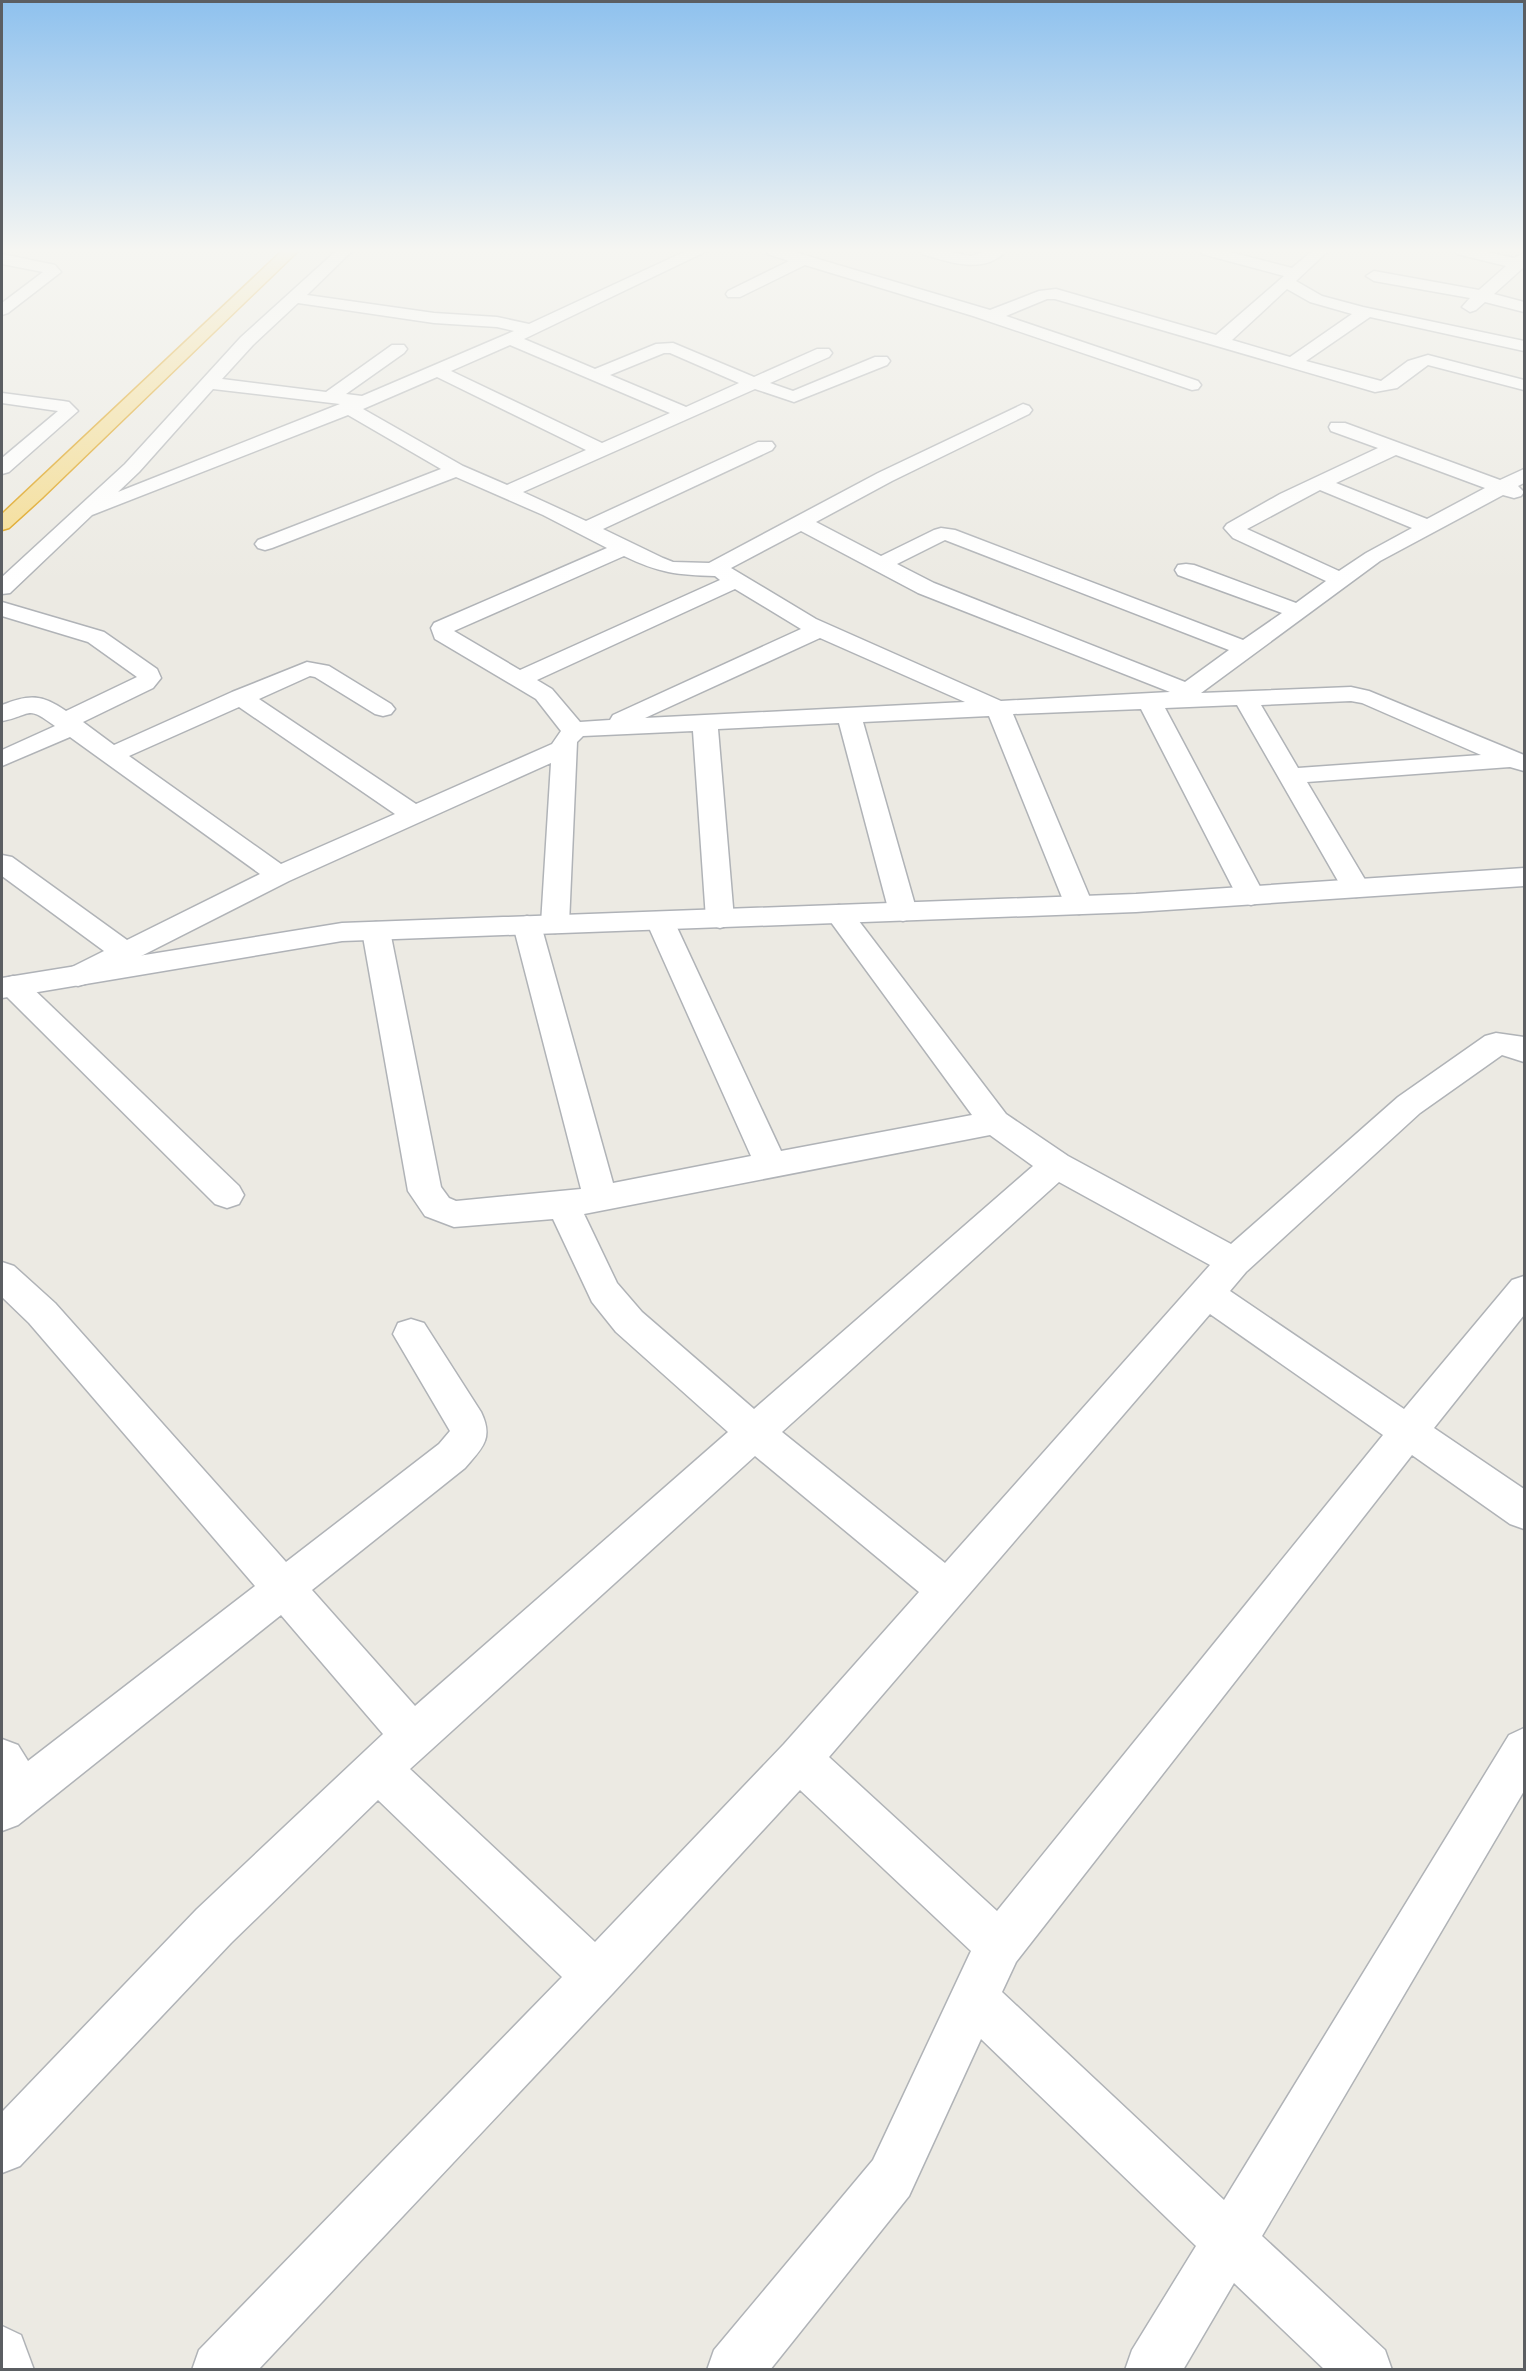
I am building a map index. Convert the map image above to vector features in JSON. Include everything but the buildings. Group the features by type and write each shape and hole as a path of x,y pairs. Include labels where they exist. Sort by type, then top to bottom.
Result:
{"highway":[{"path":"2,524 175,362"}],"street":[{"path":"2,588 132,468 228,362"},
{"path":"346,402 386,362"},
{"path":"86,511 246,450 346,402 455,362"},
{"path":"563,362 686,413"},
{"path":"595,375 630,362"},
{"path":"706,362 786,396 801,396 880,362"},
{"path":"507,492 802,362"},
{"path":"1124,362 1192,385"},
{"path":"1287,362 1382,388 1392,386 1418,362"},
{"path":"1434,362 1524,386"},
{"path":"435,370 601,450"},
{"path":"209,383 346,402 456,470 586,528 666,567 726,576 820,629 998,708 1079,905"},
{"path":"2,398 63,406 69,411 2,468"},
{"path":"726,576 718,565 885,477 1023,410"},
{"path":"1338,427 1491,493 1524,495"},
{"path":"586,528 765,446"},
{"path":"1341,580 1240,534 1234,528 1287,498 1390,451"},
{"path":"265,544 456,470"},
{"path":"1170,697 1246,649 1381,552 1524,475"},
{"path":"1320,483 1428,527"},
{"path":"800,522 936,593 1170,697 1251,896"},
{"path":"880,565 941,534 948,534 1246,649"},
{"path":"600,1197 541,925 569,740 544,694 443,634 442,628 624,548"},
{"path":"1186,570 1298,611"},
{"path":"520,679 726,576"},
{"path":"2,609 96,637 148,674 149,678 145,683 2,759"},
{"path":"78,975 279,874 415,815 569,740 607,728 820,629"},
{"path":"112,754 307,669 321,671 383,709"},
{"path":"607,728 1170,697 1245,698 1341,694 1360,696 1520,762"},
{"path":"240,697 415,815"},
{"path":"1245,698 1356,888"},
{"path":"2,714 26,704 37,703 71,723 279,874"},
{"path":"849,714 903,912"},
{"path":"705,722 720,919"},
{"path":"1291,776 1520,762"},
{"path":"2,862 124,952"},
{"path":"7,987 342,932 1079,905 1251,896 1524,877"},
{"path":"839,914 995,1122 1056,1165 1234,1262"},
{"path":"660,921 771,1164"},
{"path":"376,931 425,1191 437,1207 454,1214 563,1205 995,1122"},
{"path":"7,987 228,1195"},
{"path":"219,2370 799,1760 1234,1262 1409,1105 1496,1044 1515,1045 1524,1051"},
{"path":"2,2148 214,1926 413,1736 1056,1165"},
{"path":"563,1205 604,1292 615,1307 755,1433 947,1590"},
{"path":"2,1276 42,1313 413,1736"},
{"path":"734,2370 891,2178 999,1945 1524,1290"},
{"path":"1207,1294 1524,1511"},
{"path":"9,1787 284,1588 452,1456 469,1436 468,1424 411,1334"},
{"path":"1152,2370 1524,1750"},
{"path":"799,1760 999,1945"},
{"path":"378,1770 596,1976"},
{"path":"974,1999 1365,2370"},
{"path":"2,2354 6,2370"}]}
